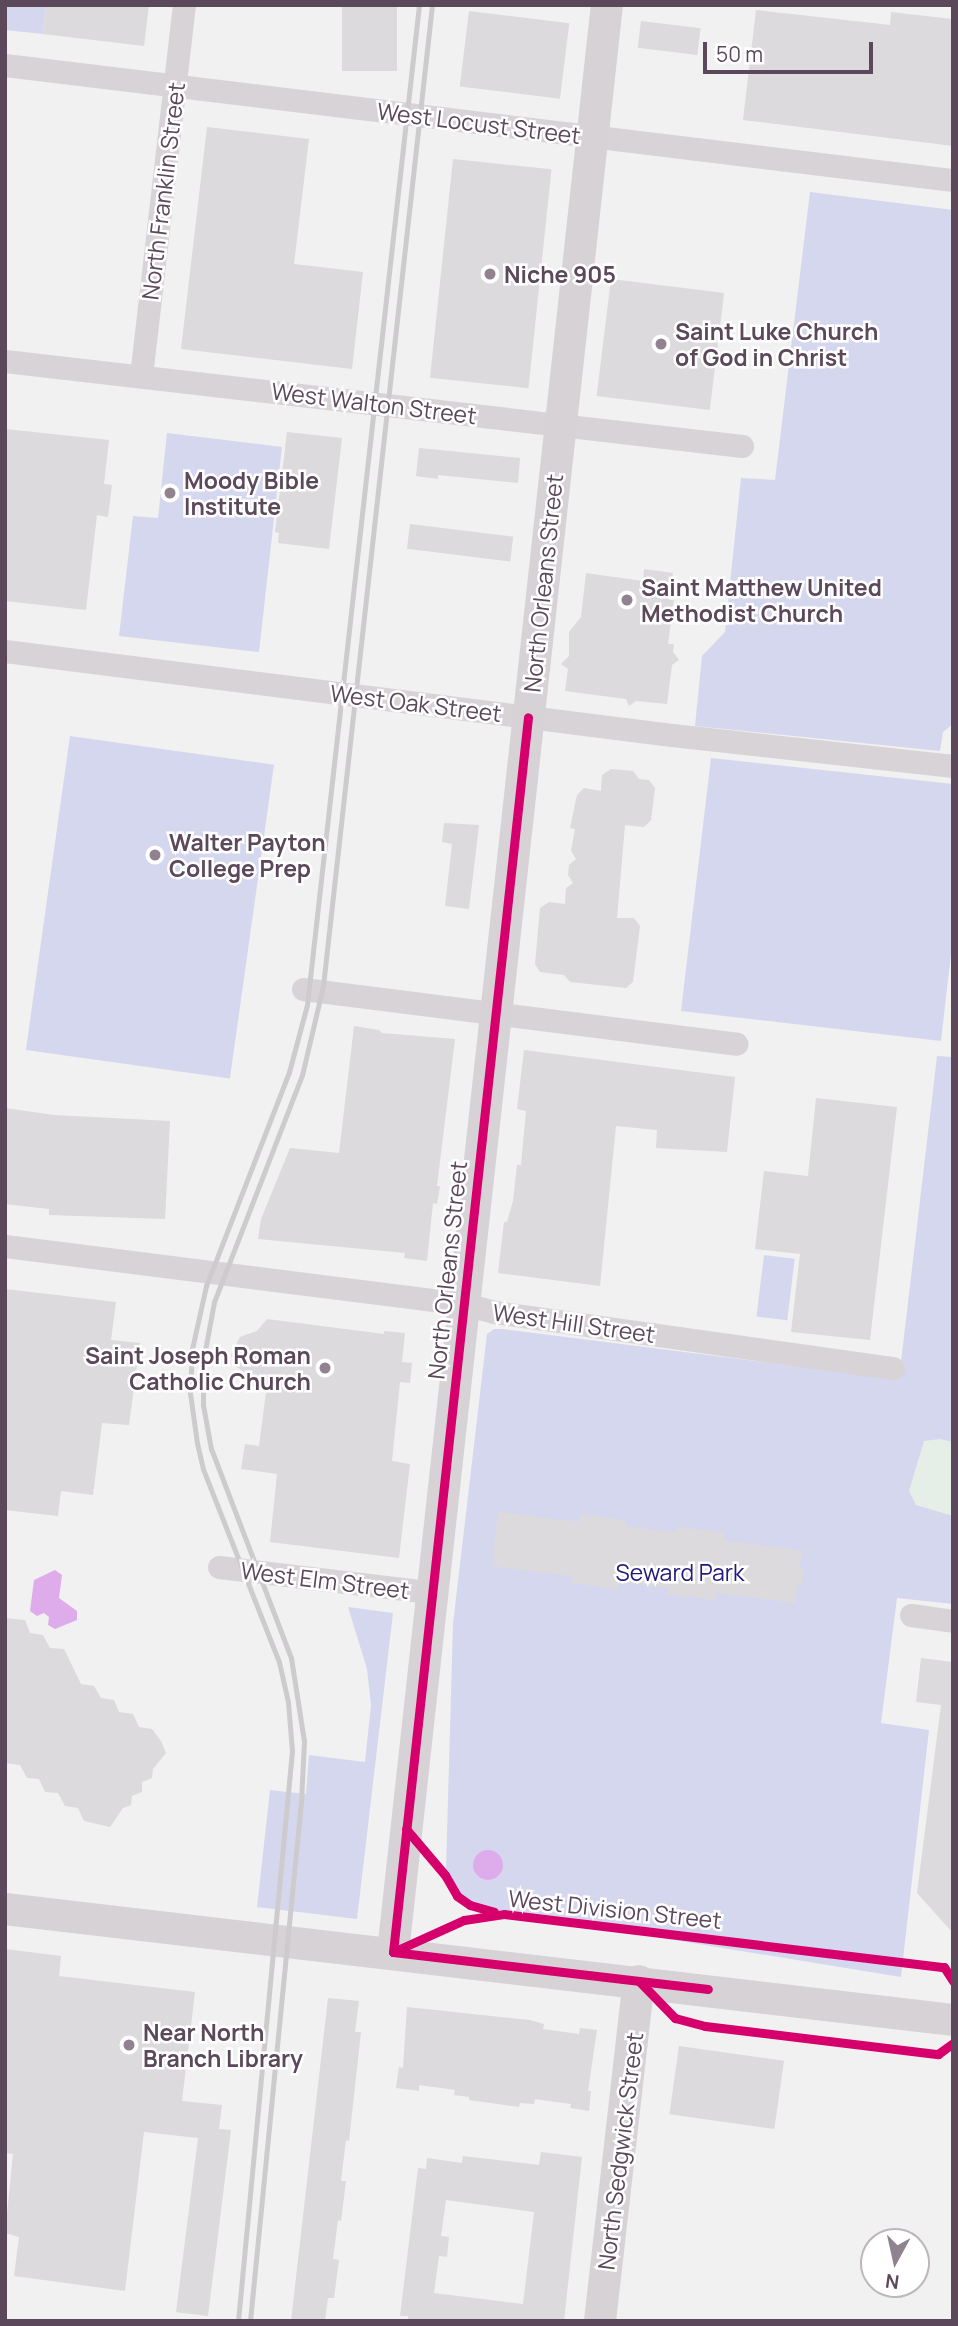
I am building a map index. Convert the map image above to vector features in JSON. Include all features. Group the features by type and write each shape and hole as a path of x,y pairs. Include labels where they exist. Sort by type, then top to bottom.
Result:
{"street":[{"name":"North Franklin Street","path":"141,376 184,5"},
{"name":"North Orleans Street","path":"393,1952 430,1592 607,5"},
{"name":"West Locust Street","path":"5,65 953,180"},
{"name":"West Walton Street","path":"5,361 742,446"},
{"name":"West Oak Street","path":"5,651 528,717 953,766"},
{"path":"303,989 737,1044"},
{"name":"West Hill Street","path":"5,1246 463,1304 494,1312 893,1368"},
{"name":"West Elm Street","path":"219,1567 430,1592"},
{"path":"911,1615 953,1621"},
{"path":"5,1909 393,1952 953,2020"},
{"name":"North Sedgwick Street","path":"600,2321 639,1981"}],"green space":[{"path":"5,5 46,5 43,34 5,30"},
{"path":"810,192 953,210 953,724 943,732 940,751 695,726 702,656 725,632 741,478 775,480"},
{"path":"167,433 282,447 259,652 119,636 133,516 158,518"},
{"path":"70,736 274,765 230,1079 26,1050"},
{"path":"711,758 953,784 953,936 941,1041 681,1011"},
{"name":"Seward Park","path":"937,1056 953,1057 953,1604 897,1598 881,1723 929,1730 901,1977 643,1935 506,1917 460,1900 446,1869 453,1624 487,1334 494,1329 502,1329 899,1379"},
{"path":"764,1255 795,1259 787,1320 756,1317"},
{"path":"348,1607 393,1613 357,1919 257,1907 270,1790 306,1794 309,1755 365,1762 371,1705 367,1669"}],"sand":[{"path":"940,1439 953,1442 953,1516 916,1505 909,1491 924,1441"}],"shaded area":[{"path":"55,1570 62,1575 59,1598 77,1611 77,1620 55,1629 48,1625 49,1617 44,1613 37,1616 30,1611 34,1580"},
{"path":"488,1850 499,1854 503,1865 499,1876 488,1880 477,1876 473,1865 477,1854"}],"building":[{"path":"46,5 149,5 144,46 43,34"},
{"path":"342,5 397,5 397,71 342,71"},
{"path":"756,10 890,25 891,12 953,19 953,146 743,120"},
{"path":"469,11 569,23 560,99 460,86"},
{"path":"641,21 701,28 697,55 638,48"},
{"path":"207,127 309,139 294,264 363,272 352,369 181,349"},
{"name":"Niche 905","path":"453,159 551,169 528,388 430,378"},
{"name":"Saint Luke Church of God in Christ","path":"611,279 724,293 710,410 597,396"},
{"path":"5,429 109,440 104,484 112,485 108,517 97,515 86,610 5,601"},
{"path":"287,432 342,438 329,549 278,543 279,533 275,532"},
{"path":"419,448 520,458 518,483 438,475 438,479 416,476"},
{"path":"410,524 513,537 510,561 407,549"},
{"path":"644,569 673,573 669,600 674,600 668,644 674,644 673,652 679,660 672,665 667,704 636,701 629,706 626,699 565,691 568,669 561,664 569,656 569,632 581,617 586,573 643,581"},
{"path":"611,769 633,771 639,779 649,780 655,788 651,820 644,827 625,825 617,918 634,918 640,926 633,982 626,988 570,982 564,975 540,972 535,964 540,908 549,902 565,904 566,888 573,883 568,875 569,865 576,859 571,851 575,829 570,828 577,795 584,788 601,791 602,775"},
{"path":"444,823 479,825 469,909 445,906 452,844 442,842"},
{"path":"354,1026 379,1030 382,1033 455,1039 437,1186 440,1186 437,1204 433,1203 427,1261 404,1258 405,1253 258,1239 261,1219 290,1148 339,1153"},
{"path":"524,1050 735,1077 727,1152 656,1148 657,1130 616,1126 600,1286 498,1273 504,1222 507,1222 513,1201 517,1165 521,1165 526,1111 517,1109"},
{"path":"816,1098 897,1107 870,1340 791,1332 800,1254 755,1249 764,1171 808,1176"},
{"path":"5,1108 54,1115 170,1121 165,1219 49,1215 49,1209 5,1204"},
{"path":"5,1289 116,1302 111,1340 140,1343 129,1425 102,1423 93,1495 61,1491 58,1516 5,1510"},
{"path":"267,1319 384,1334 384,1331 405,1333 402,1362 412,1363 410,1383 400,1382 392,1461 410,1464 399,1558 270,1542 277,1474 241,1469 245,1444 259,1446 266,1392 256,1390 251,1384 252,1377 235,1366 231,1355 240,1337 257,1331"},
{"path":"498,1512 579,1522 579,1514 626,1520 625,1526 676,1533 677,1527 724,1533 723,1540 802,1551 799,1568 804,1568 802,1586 797,1585 795,1603 716,1593 715,1600 668,1594 669,1588 619,1582 618,1589 571,1583 572,1576 492,1566"},
{"path":"5,1618 25,1620 30,1633 43,1635 50,1648 64,1649 81,1684 94,1686 101,1698 114,1700 119,1712 133,1714 139,1727 152,1729 161,1741 166,1753 153,1769 152,1778 142,1782 142,1792 132,1796 131,1805 123,1808 110,1827 84,1821 78,1808 65,1806 58,1793 45,1792 39,1779 27,1778 20,1765 5,1763"},
{"path":"921,1658 953,1662 953,1933 917,1893 941,1705 916,1702"},
{"path":"5,1949 61,1956 59,1976 195,1992 182,2101 222,2105 219,2129 231,2130 208,2316 176,2312 198,2138 144,2132 125,2291 14,2276 19,2237 5,2233 13,2154 5,2153"},
{"path":"328,1998 359,2001 355,2032 361,2032 349,2141 346,2140 341,2181 346,2181 333,2259 339,2260 334,2298 328,2298 325,2321 291,2321"},
{"path":"407,2007 530,2020 544,2024 543,2029 579,2034 580,2028 597,2030 588,2091 591,2091 589,2111 570,2108 571,2104 535,2099 534,2104 520,2103 519,2107 469,2100 469,2097 454,2095 455,2090 419,2085 419,2091 396,2088 399,2067 403,2068"},
{"path":"679,2046 784,2061 774,2129 669,2114"},
{"path":"541,2152 582,2157 564,2321 408,2321 408,2316 400,2316 418,2168 426,2169 427,2158 462,2163 463,2156 539,2165","holes":["446,2200 534,2212 523,2304 434,2293 439,2256 447,2257 449,2237 441,2236"]}],"railway":[{"path":"238,2321 292,1751 288,1702 279,1662 203,1469 190,1393 192,1349 206,1286 289,1072 307,1005 419,5"},
{"path":"250,2321 301,1802 304,1741 291,1658 211,1449 203,1405 203,1361 214,1302 302,1075 323,986 432,5"}],"cycle path":[{"path":"393,1952 528,717"},
{"name":"West Division Street","path":"406,1829 445,1875 457,1896 470,1905 494,1912"},
{"name":"West Division Street","path":"393,1952 464,1920 504,1914 944,1967 953,1981"},
{"path":"393,1952 708,1989"},
{"path":"639,1981 675,2018 705,2026 938,2054 953,2043"}],"place":[{"name":"Niche 905","path":"490,274"},
{"name":"Saint Luke Church of God in Christ","path":"661,344"},
{"name":"Moody Bible Institute","path":"170,493"},
{"name":"Saint Matthew United Methodist Church","path":"627,600"},
{"name":"Walter Payton College Prep","path":"155,855"},
{"name":"Saint Joseph Roman Catholic Church","path":"325,1368"},
{"name":"Near North Branch Library","path":"129,2045"}]}
